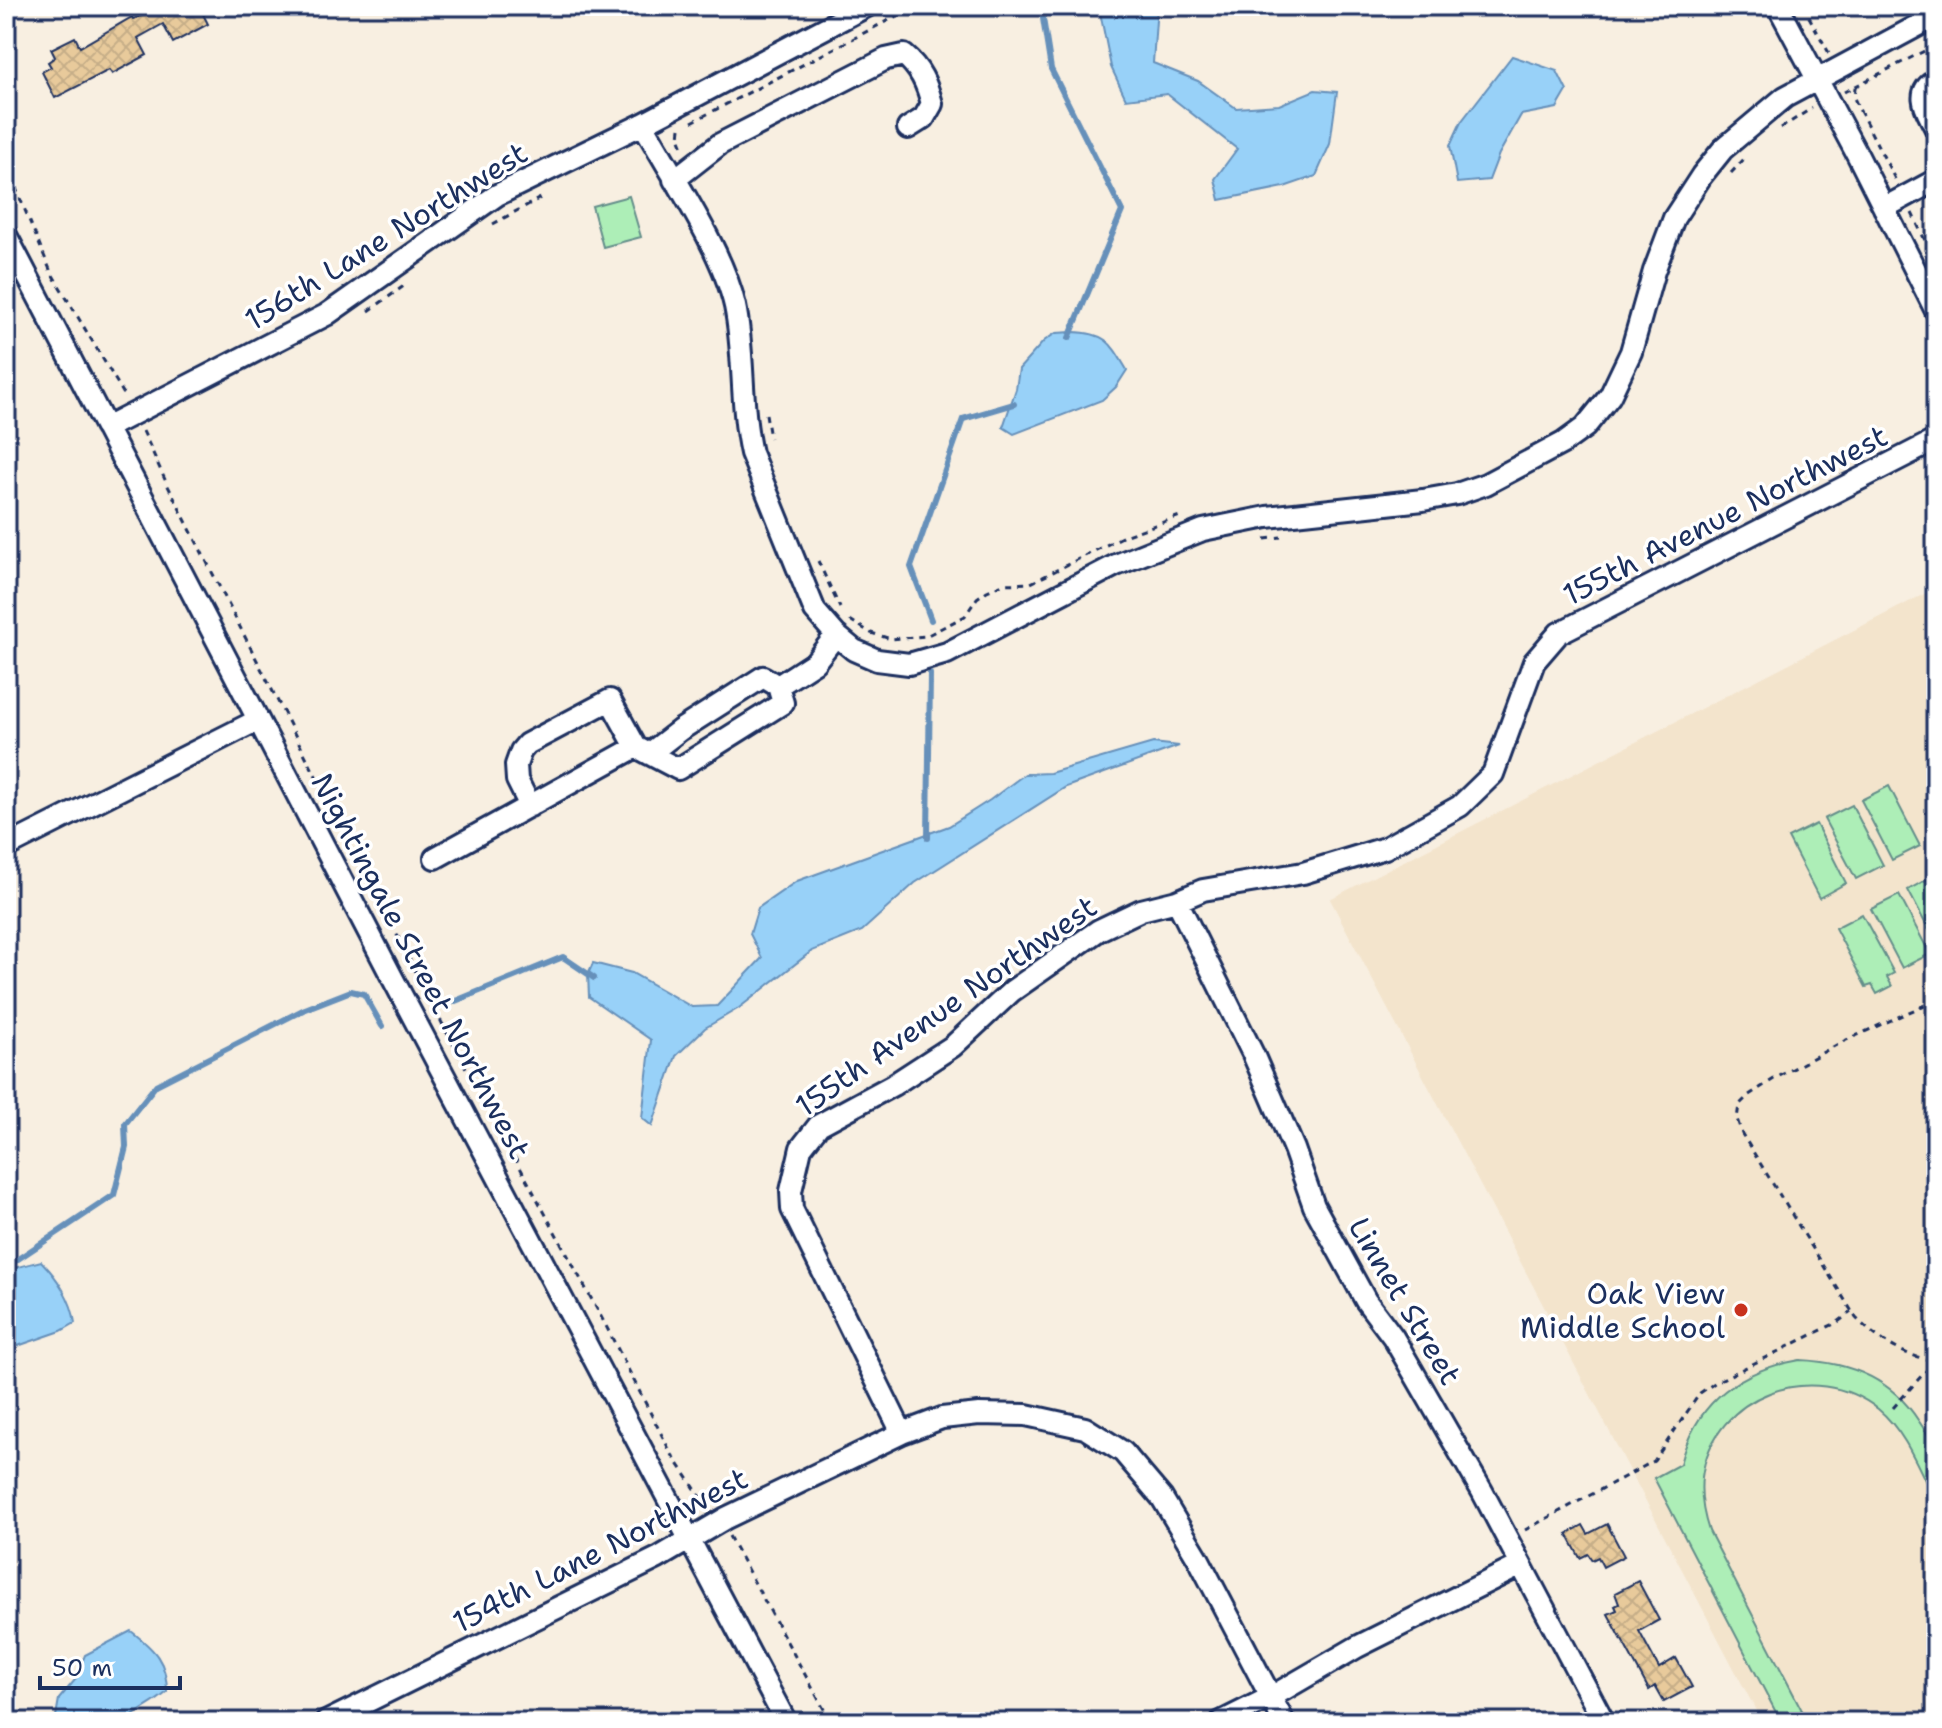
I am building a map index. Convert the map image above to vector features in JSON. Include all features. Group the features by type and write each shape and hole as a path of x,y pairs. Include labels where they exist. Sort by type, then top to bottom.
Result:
{"street":[{"name":"156th Lane Northwest","path":"106,428 326,315 497,195 643,124 867,6"},
{"path":"1778,6 1936,311"},
{"path":"643,124 717,255 735,306 746,432 751,453 815,611 842,627 854,650 877,660 909,664 947,653 1116,565 1203,530 1267,517 1457,494 1515,471 1563,443 1599,411 1621,377 1666,237 1685,199 1723,149 1785,97 1936,16"},
{"path":"674,180 720,144 886,59 904,55 916,65 932,104 924,118 908,128"},
{"path":"1936,80 1923,91 1921,98 1936,129"},
{"path":"1884,208 1936,180"},
{"name":"Nightingale Street Northwest","path":"6,235 786,1722"},
{"name":"155th Avenue Northwest","path":"902,1433 870,1364 807,1245 792,1209 791,1191 801,1148 819,1125 893,1085 953,1046 1012,991 1099,930 1141,910 1177,901 1203,890 1303,873 1385,848 1460,806 1493,774 1534,662 1559,633 1936,440"},
{"path":"778,686 815,662 842,627"},
{"path":"435,858 530,806 642,751 763,677 778,686 783,703 678,769 642,751 610,700 527,744 516,765 517,780 530,806"},
{"path":"6,847 258,720"},
{"name":"Linnet Street","path":"1177,901 1253,1054 1294,1149 1314,1206 1366,1301 1393,1337 1507,1539 1604,1722"},
{"name":"154th Lane Northwest","path":"326,1722 658,1558 726,1518 902,1433 942,1418 979,1414 1026,1415 1085,1428 1123,1452 1162,1498 1198,1558 1284,1722"},
{"path":"1221,1722 1357,1647 1521,1565"}],"path":[{"path":"674,131 916,6"},
{"path":"1803,6 1825,45"},
{"path":"1899,186 1854,98 1855,87 1936,45"},
{"path":"1770,136 1811,108"},
{"path":"680,128 679,137 692,166"},
{"path":"1730,174 1746,157"},
{"path":"6,165 51,272 126,398"},
{"path":"1911,211 1936,264"},
{"path":"766,410 771,447"},
{"path":"144,432 166,482 445,1029 605,1324 671,1453 704,1503"},
{"path":"842,627 891,639 926,636 965,616 977,598 987,591 1003,584 1031,583 1124,536 1185,515"},
{"path":"1254,541 1282,537"},
{"path":"816,557 843,611"},
{"path":"1893,1408 1935,1361 1906,1354 1875,1337 1852,1311 1742,1134 1737,1119 1739,1105 1774,1079 1842,1042 1936,1000"},
{"path":"1507,1539 1654,1461 1700,1393 1716,1382 1838,1322 1852,1311"},
{"path":"730,1537 831,1722"}],"shaded area":[{"name":"Oak View Middle School","path":"1936,588 1936,1722 1762,1722 1330,899"}],"green space":[{"path":"629,196 641,237 603,247 592,206"},
{"path":"1889,786 1920,846 1892,860 1861,800"},
{"path":"1852,805 1883,865 1856,879 1824,819"},
{"path":"1816,824 1846,883 1819,898 1788,838"},
{"path":"1936,877 1936,944 1908,890"},
{"path":"1899,895 1930,954 1902,968 1871,909"},
{"path":"1862,914 1894,973 1887,977 1892,986 1877,994 1872,985 1866,987 1835,928"},
{"path":"1800,1360 1835,1364 1867,1375 1882,1383 1907,1405 1935,1449 1936,1503 1897,1429 1878,1409 1853,1394 1825,1386 1797,1386 1770,1393 1746,1406 1725,1424 1710,1448 1702,1477 1704,1511 1709,1531 1808,1722 1781,1722 1654,1478 1680,1464 1697,1423 1723,1392 1758,1372"}],"water":[{"path":"1157,6 1153,63 1198,81 1236,108 1279,105 1315,90 1337,92 1330,144 1316,176 1284,187 1220,200 1215,179 1237,149 1167,94 1126,99 1111,67 1099,7"},
{"path":"1512,56 1557,71 1567,91 1557,108 1521,115 1499,154 1489,180 1457,183 1450,146 1461,122"},
{"path":"1073,332 1101,337 1112,346 1127,370 1116,387 1102,400 1014,434 1003,427 1016,389 1019,369 1044,341 1056,333"},
{"path":"1153,743 1179,746 1066,787 915,883 862,931 812,951 739,1008 705,1028 676,1056 652,1126 642,1118 651,1040 589,997 588,974 593,963 632,973 692,1007 717,1006 762,958 750,934 758,908 797,881 949,826 1025,774 1050,773"},
{"path":"41,1261 63,1289 75,1323 6,1350 6,1270"},
{"path":"131,1631 158,1657 165,1672 167,1692 125,1722 55,1722 59,1699 75,1680 85,1655"}],"building":[{"path":"159,6 199,6 208,24 173,43 163,24 138,38 147,55 112,74 109,70 55,98 42,72 51,67 48,62 55,57 51,49 75,37 80,47 132,17 141,16"},
{"path":"1607,1524 1624,1556 1603,1567 1598,1557 1592,1560 1588,1554 1580,1558 1567,1534 1583,1525 1588,1534"},
{"path":"1638,1581 1659,1620 1639,1631 1659,1668 1676,1658 1692,1687 1664,1702 1655,1686 1649,1690 1608,1614 1617,1610 1615,1606 1619,1604 1615,1593"}],"waterway":[{"path":"1041,6 1051,69 1122,211 1069,338"},
{"path":"931,620 911,567 963,419 1014,404"},
{"path":"928,838 930,674"},
{"path":"453,1002 563,957 594,978"},
{"path":"6,1267 114,1195 126,1147 125,1124 156,1085 305,1009 351,991 364,994 382,1026"}],"place":[{"name":"Oak View Middle School","path":"1741,1310"}]}
